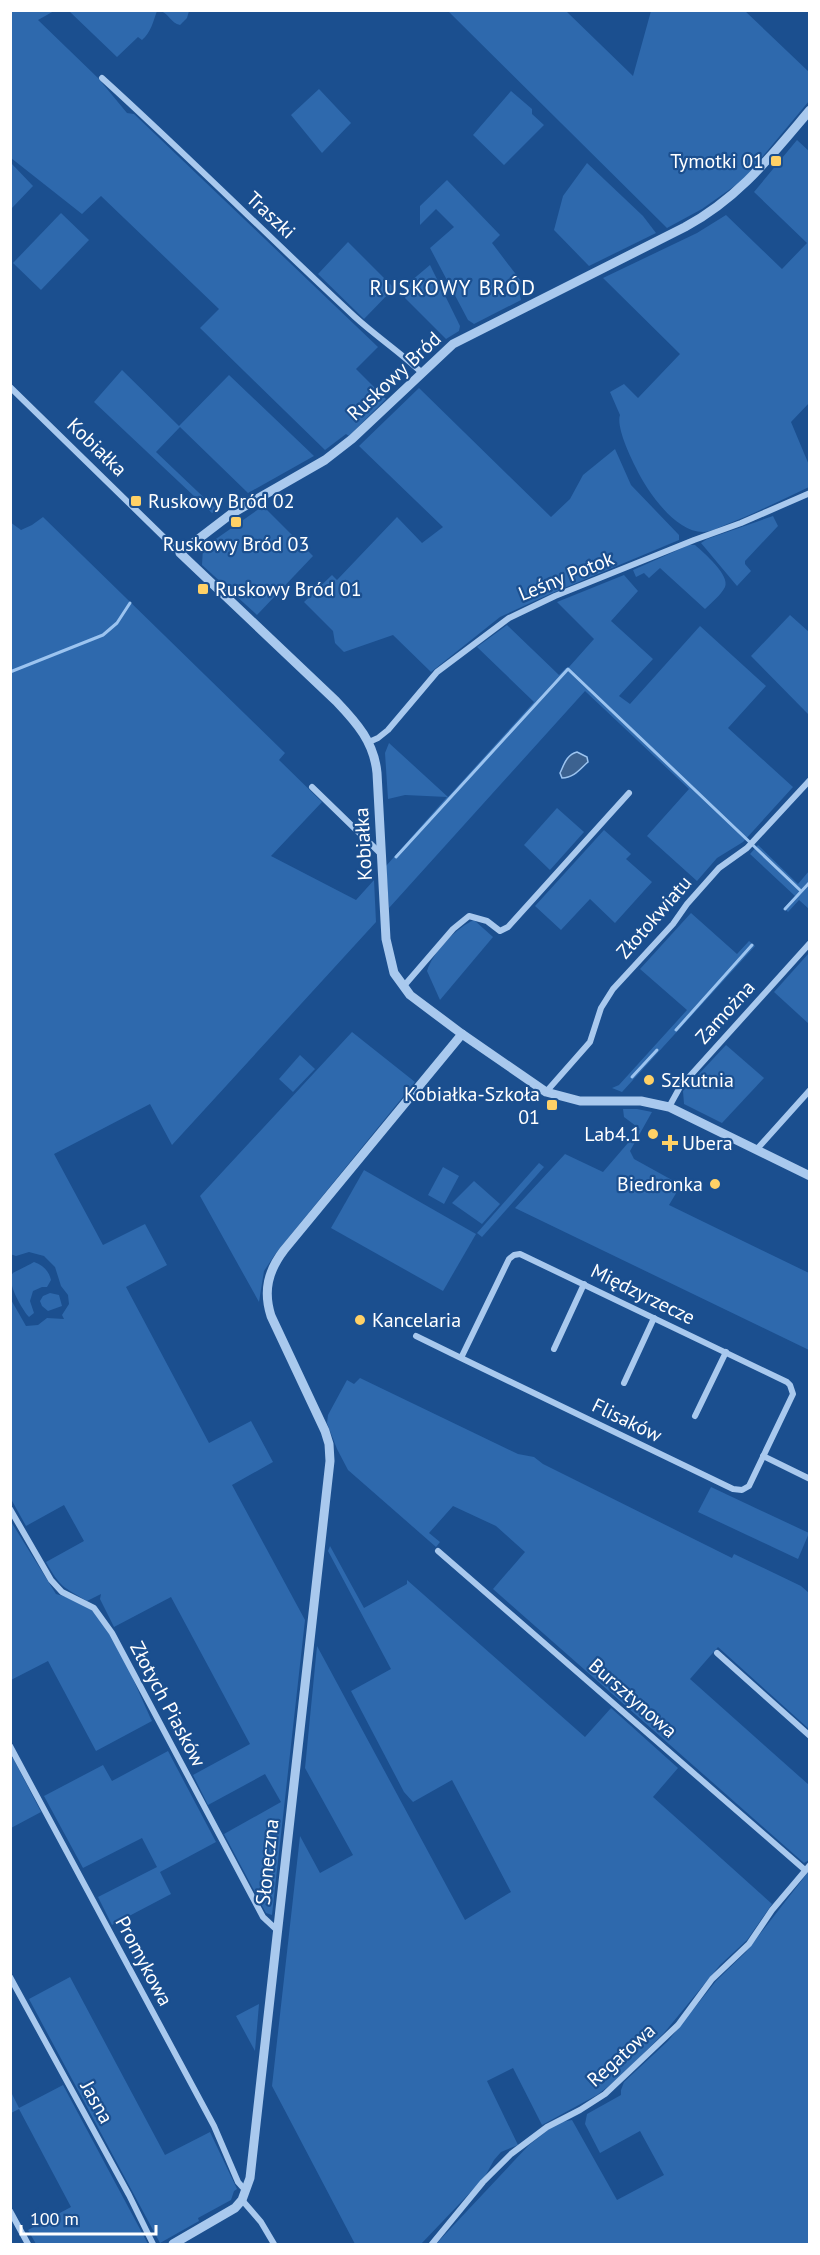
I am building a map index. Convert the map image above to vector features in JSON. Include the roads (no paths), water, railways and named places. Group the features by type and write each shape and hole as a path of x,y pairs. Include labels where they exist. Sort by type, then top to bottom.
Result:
{"street":[{"name":"Traszki","path":"102,78 147,117 363,325 380,340 405,356 422,372"},
{"name":"Ruskowy Bród","path":"180,553 231,514 345,445 447,348 464,337 685,227 714,210 750,180 810,110"},
{"name":"Kobiałka","path":"10,387 356,722 369,742 375,758 388,952 394,973 403,988 462,1034 546,1092 580,1101 641,1101 669,1107 810,1176"},
{"name":"Leśny Potok","path":"369,742 388,730 437,672 509,618 555,596 693,540 741,524 810,493"},
{"name":"Złotokwiatu","path":"546,1092 590,1042 601,1008 613,989 673,924 687,904 719,868 747,848 810,780"},
{"path":"312,787 380,853"},
{"path":"403,988 453,929 469,916 487,921 500,931 508,927 629,793"},
{"name":"Zamożna","path":"669,1107 680,1087 810,943"},
{"name":"Słoneczna","path":"244,2196 251,2169 330,1461 329,1444 322,1423 271,1316 266,1297 269,1276 284,1250 462,1034"},
{"path":"757,1149 810,1090"},
{"name":"Międzyrzecze","path":"461,1358 511,1257 524,1255 787,1382 792,1389 792,1398 763,1456"},
{"path":"554,1349 584,1284"},
{"path":"624,1383 654,1318"},
{"name":"Flisaków","path":"416,1336 733,1489 742,1490 749,1486 763,1456"},
{"path":"695,1416 726,1352"},
{"path":"763,1456 810,1479"},
{"name":"Złotych Piasków","path":"10,1509 51,1580 62,1592 94,1608 112,1633 263,1917 278,1931"},
{"name":"Bursztynowa","path":"438,1551 807,1868"},
{"path":"717,1653 810,1736"},
{"name":"Promykowa","path":"10,1746 214,2126 244,2196"},
{"name":"Regatowa","path":"432,2244 483,2182 511,2154 547,2127 605,2094 678,2025 712,1979 749,1944 772,1910 807,1868"},
{"name":"Jasna","path":"10,1977 129,2195 153,2244"},
{"path":"172,2244 226,2215 244,2196 274,2244"},
{"path":"10,2211 28,2244"}],"waterway":[{"path":"10,672 103,635 117,623 130,603"},
{"path":"396,857 568,669 801,891"},
{"path":"785,909 810,882"},
{"path":"676,1030 752,945"},
{"path":"632,1077 657,1050"}],"place":[{"name":"Tymotki 01","path":"776,161"},
{"name":"Ruskowy Bród 02","path":"136,501"},
{"name":"Ruskowy Bród 03","path":"236,522"},
{"name":"Ruskowy Bród 01","path":"203,589"},
{"name":"Szkutnia","path":"649,1080"},
{"name":"Kobiałka-Szkoła 01","path":"552,1105"},
{"name":"Lab4.1","path":"653,1134"},
{"name":"Ubera","path":"670,1143"},
{"name":"Biedronka","path":"715,1184"},
{"name":"Kancelaria","path":"360,1320"}],"district":[{"name":"RUSKOWY BRÓD","path":"453,288"}]}
